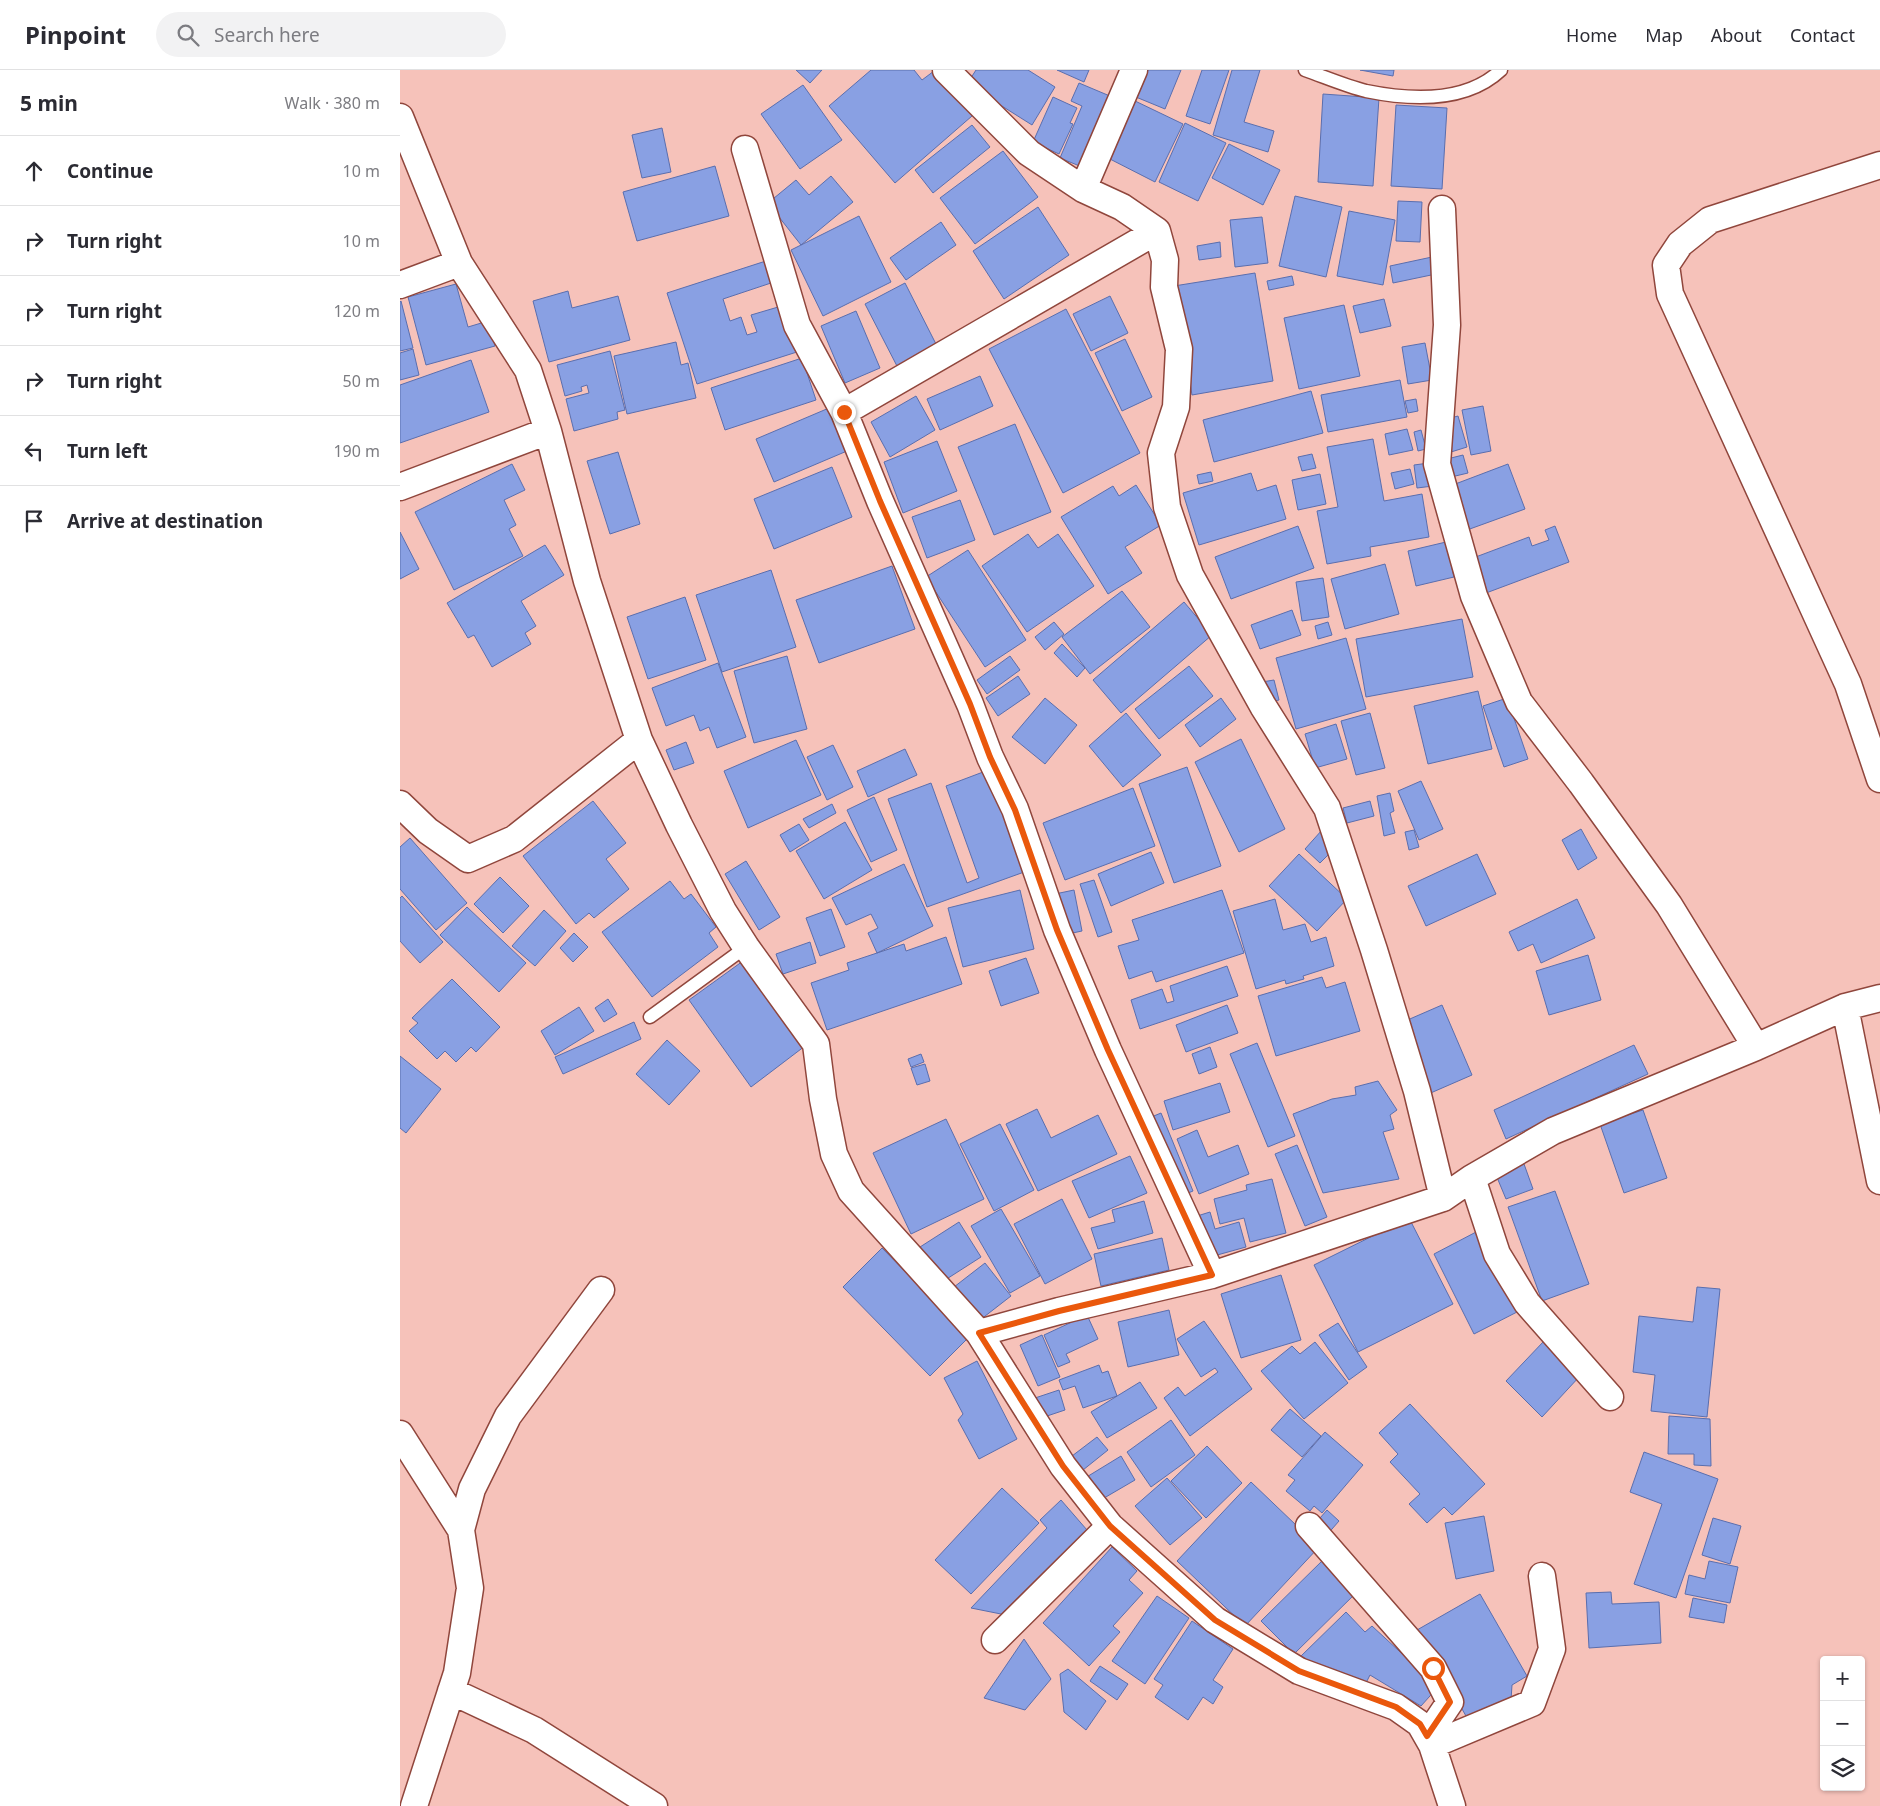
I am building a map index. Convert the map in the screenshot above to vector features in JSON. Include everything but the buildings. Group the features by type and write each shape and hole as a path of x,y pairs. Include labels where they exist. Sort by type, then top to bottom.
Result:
{"street":[{"path":"946,70 1029,153 1083,190 1122,207 1157,231 1165,260 1164,288 1179,350 1176,406 1161,453 1167,507 1190,575 1264,706 1327,808 1418,1091 1444,1198"},
{"path":"1083,190 1134,70"},
{"path":"400,117 459,263 528,370 548,431 588,581 639,740 722,911 816,1044 823,1099 834,1154 851,1191 979,1333 1063,1466 1110,1526 1215,1620 1299,1671 1396,1707 1420,1724 1430,1740 1452,1806"},
{"path":"745,149 797,325 844,412 880,501 970,704 990,757 1015,810 1057,930 1108,1050 1212,1275"},
{"path":"1880,165 1710,220 1680,244 1666,265 1670,294 1848,684 1880,779"},
{"path":"1442,209 1447,325 1437,464 1474,596 1518,702 1581,784 1669,905 1756,1046"},
{"path":"844,412 1157,231"},
{"path":"400,285 459,263"},
{"path":"400,487 548,431"},
{"path":"400,804 428,831 468,859 514,839 639,740"},
{"path":"979,1333 1059,1311 1212,1275 1444,1198 1472,1178 1553,1131 1845,1007 1880,998"},
{"path":"1845,1007 1880,1181"},
{"path":"1472,1178 1497,1254 1527,1303 1610,1397"},
{"path":"461,1530 472,1489 508,1416 601,1290"},
{"path":"400,1434 461,1530 470,1588 457,1673 414,1806"},
{"path":"995,1640 1110,1526"},
{"path":"1309,1526 1433,1668 1450,1702 1430,1740"},
{"path":"1430,1740 1532,1703 1552,1649 1542,1576"},
{"path":"452,1691 534,1730 654,1806"}],"lane":[{"path":"1305,70 1365,90 1394,96 1442,97 1460,92 1493,77 1501,70"},
{"path":"650,1017 746,947"}],"route":[{"path":"844,412 880,501 970,704 990,757 1015,810 1057,930 1108,1050 1212,1275 1059,1311 979,1333 1063,1466 1110,1526 1215,1620 1299,1671 1396,1707 1420,1724 1427,1736 1450,1702 1433,1668"}]}
